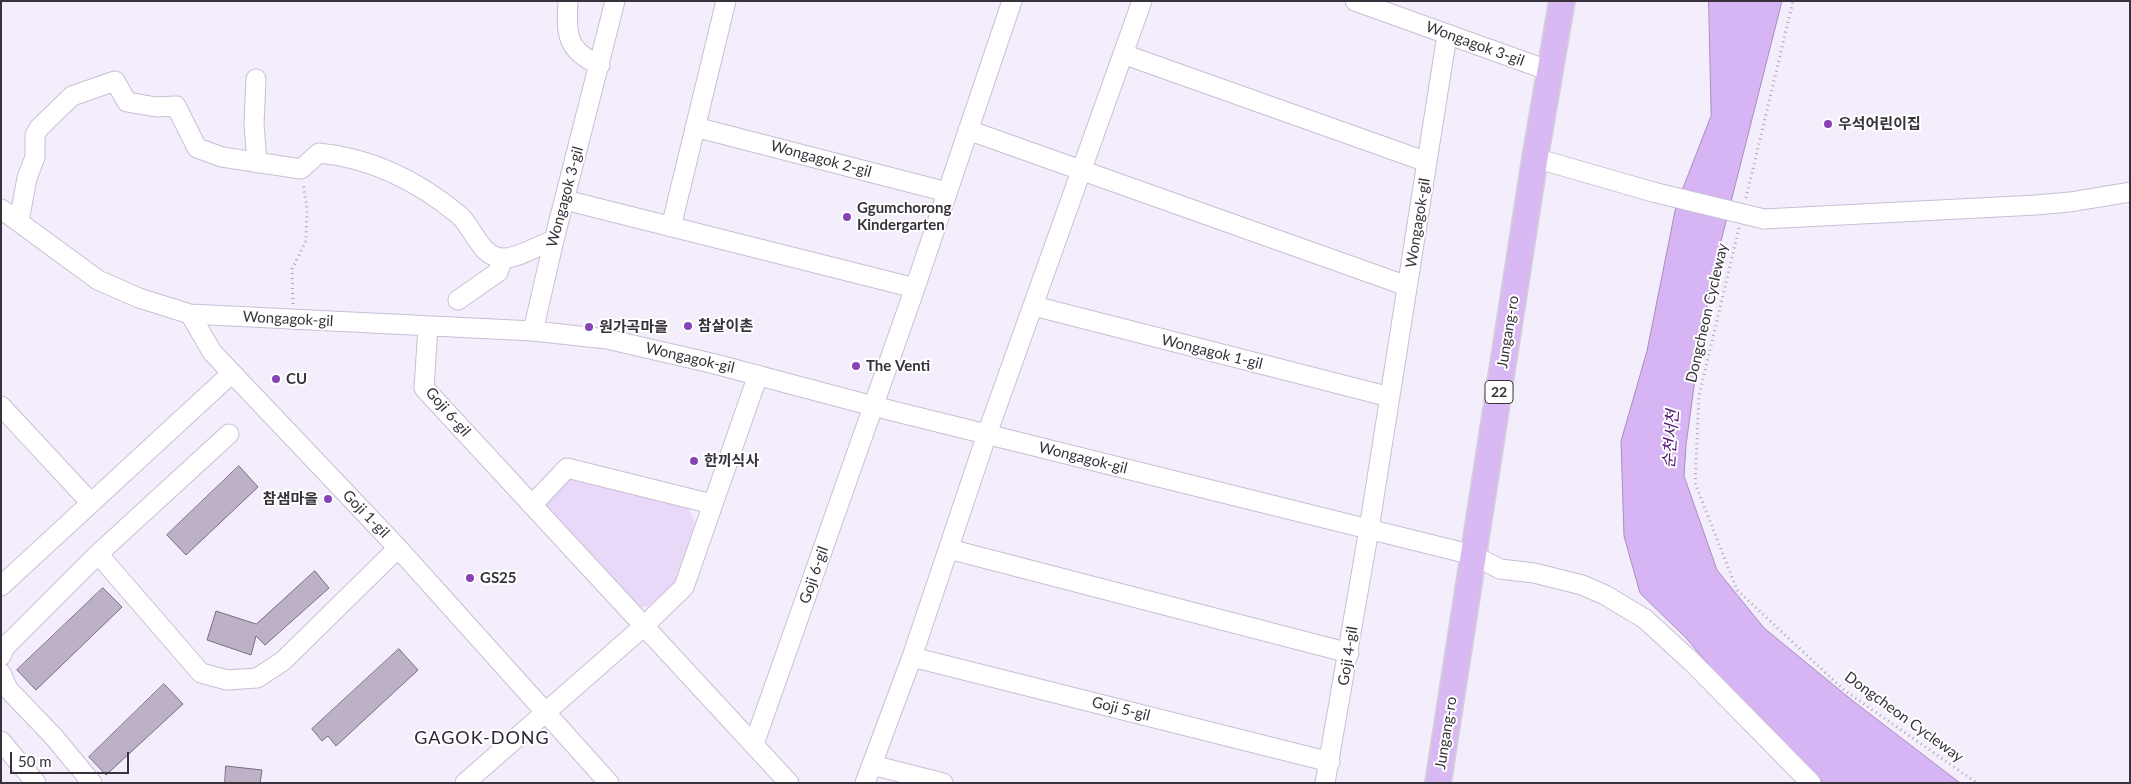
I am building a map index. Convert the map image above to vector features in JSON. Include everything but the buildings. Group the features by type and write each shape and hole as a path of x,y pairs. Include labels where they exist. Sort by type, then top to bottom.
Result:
{"main road":[{"name":"Jungang-ro","path":"1438,783 1535,158 1562,1"}],"street":[{"path":"568,1 568,34 572,45 578,53 600,65"},
{"name":"Wongagok 3-gil","path":"533,331 554,240 615,1"},
{"path":"671,227 726,1"},
{"path":"873,406 1012,1"},
{"path":"865,783 912,657 987,434 1142,1"},
{"name":"Wongagok 3-gil","path":"1355,1 1402,9 1447,35 1550,71"},
{"name":"Wongagok-gil","path":"1369,529 1447,35"},
{"path":"1124,54 1427,162"},
{"path":"256,79 254,124 257,162"},
{"path":"19,221 27,178 35,156 35,135 39,128 72,96 115,81 127,102 156,107 176,106 197,148 222,157 301,169 319,153 336,155 388,169 408,179 458,214 468,223 479,245 495,256 504,258 554,240"},
{"name":"Wongagok 2-gil","path":"695,126 947,192"},
{"path":"968,130 1407,286"},
{"path":"1535,158 1653,192 1764,219 2036,205 2070,202 2130,192"},
{"path":"565,200 915,288"},
{"name":"Wongagok-gil","path":"1,209 98,280 139,298 190,314 533,331 606,339 758,375 873,406 1473,555 1500,569 1534,574 1582,585 1605,595 1645,619 1693,663 1811,783"},
{"path":"458,300 498,272 504,258"},
{"name":"Wongagok 1-gil","path":"1034,306 1390,397"},
{"name":"Goji 1-gil","path":"190,314 212,352 398,548 609,783"},
{"name":"Goji 6-gil","path":"428,327 424,388 789,783"},
{"path":"1,586 232,373"},
{"path":"465,783 644,626 684,587 758,375"},
{"path":"1,406 91,503"},
{"name":"Goji 6-gil","path":"754,744 873,406"},
{"path":"1,656 4,647 98,554 230,434"},
{"path":"532,505 567,468 712,504"},
{"name":"Goji 4-gil","path":"1325,783 1369,529"},
{"path":"98,554 202,673 226,680 257,678 283,661 398,548"},
{"path":"949,549 1349,653"},
{"name":"Goji 5-gil","path":"912,657 1330,762"},
{"path":"1,673 8,689 54,737 92,783"},
{"path":"1,741 36,783"},
{"path":"872,765 943,783"}],"path":[{"path":"1745,203 1793,1"},
{"path":"295,319 292,269 306,241 307,208 301,169"},
{"name":"Dongcheon Cycleway","path":"1740,223 1699,396 1694,482 1737,590 1844,690 1977,783"}],"shaded area":[{"path":"573,478 688,508 695,522 676,581 648,607 633,606 542,504 567,480"}],"water":[{"name":"순천서천","path":"1709,1 1782,1 1720,245 1701,335 1686,445 1684,476 1717,570 1764,628 1853,701 1960,783 1824,783 1747,710 1686,638 1640,593 1624,536 1621,441 1647,351 1676,206 1711,116"}],"place":[{"name":"우석어린이집","path":"1828,124"},
{"name":"Ggumchorong Kindergarten","path":"847,217"},
{"name":"참살이촌","path":"688,326"},
{"name":"원가곡마을","path":"589,327"},
{"name":"The Venti","path":"856,366"},
{"name":"CU","path":"276,379"},
{"name":"한끼식사","path":"694,461"},
{"name":"참샘마을","path":"328,499"},
{"name":"GS25","path":"470,578"}],"district":[{"name":"GAGOK-DONG","path":"482,738"}]}
